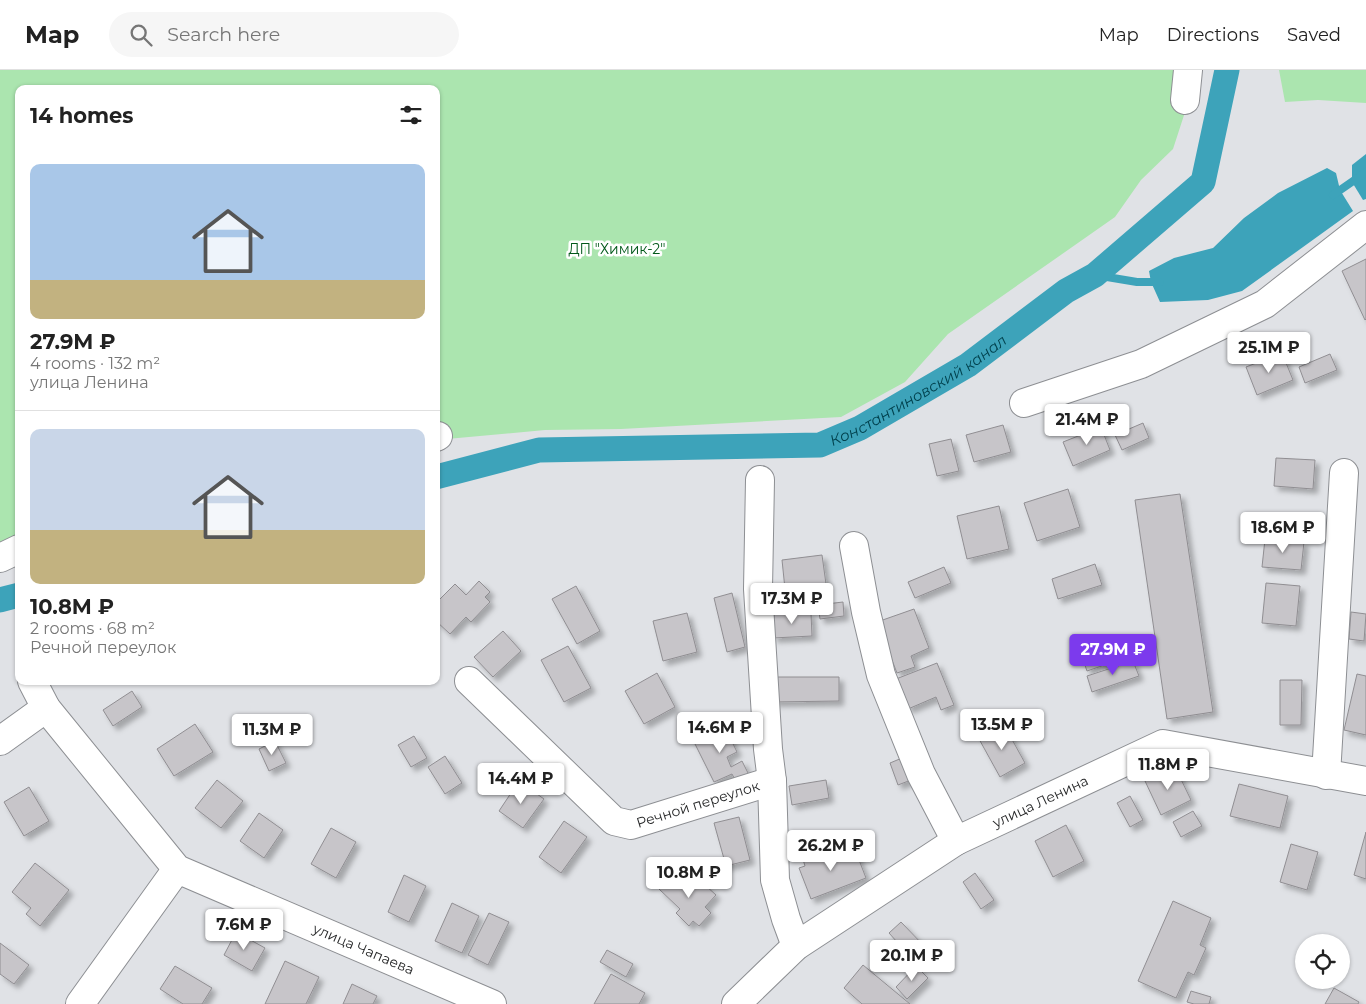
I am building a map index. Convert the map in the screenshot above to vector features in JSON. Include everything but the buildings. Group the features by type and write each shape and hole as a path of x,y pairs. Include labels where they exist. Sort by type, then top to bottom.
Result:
{"street":[{"path":"1184,100 1188,70"},
{"path":"1024,403 1141,364 1265,304 1366,225"},
{"path":"1326,774 1344,473"},
{"name":"Речной переулок","path":"760,480 758,589 768,749 772,781 776,880 786,919 796,946"},
{"path":"854,546 866,612 881,675 922,774 956,841"},
{"path":"0,558 15,551"},
{"name":"Речной переулок","path":"469,681 614,821 631,825 772,781"},
{"name":"улица Чапаева","path":"34,685 46,708 177,869 492,1004"},
{"path":"0,741 46,708"},
{"name":"улица Ленина","path":"736,1004 796,946 956,841 1163,744 1366,781"},
{"path":"80,1004 177,869"}],"green space":[{"name":"ДП \"Химик-2\"","path":"0,70 1192,70 1187,106 1173,149 1141,180 1115,217 948,334 905,382 841,417 621,429 545,430 440,440 440,85 15,85 15,557 0,563"},
{"path":"1279,70 1366,70 1366,103 1318,100 1285,102"}],"water":[{"path":"1366,154 1366,199 1363,200 1352,182 1352,165"},
{"path":"1327,168 1336,173 1340,190 1353,211 1242,291 1208,300 1160,302 1151,282 1149,271 1174,258 1213,248 1244,218 1278,193"}],"waterway":[{"name":"Константиновский канал","path":"440,476 539,450 820,445 860,428 968,365 1066,291 1095,275 1203,182 1227,70"},
{"path":"1333,195 1366,172"},
{"path":"1095,275 1137,282 1160,282"},
{"name":"Константиновский канал","path":"0,600 15,596"}]}
